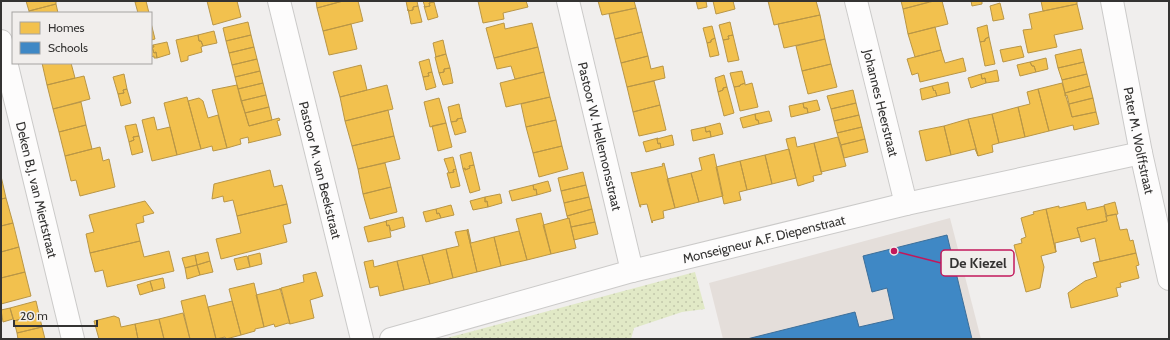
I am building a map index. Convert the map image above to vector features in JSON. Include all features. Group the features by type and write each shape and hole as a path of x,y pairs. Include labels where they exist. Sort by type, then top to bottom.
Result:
{"street":[{"name":"Pastoor M. van Beekstraat","path":"279,1 362,339"},
{"name":"Pastoor W. Hellemonsstraat","path":"568,1 632,271"},
{"name":"Johannes Heerstraat","path":"856,1 906,204"},
{"name":"Pater M. Wolffstraat","path":"1112,1 1141,153 1169,279"},
{"name":"Deken B.J. van Miertstraat","path":"1,41 73,339"},
{"name":"Monseigneur A.F. Diepenstraat","path":"391,339 632,271 906,204 1141,153"}],"shaded area":[{"path":"950,218 981,339 723,339 709,283"}],"green space":[{"path":"695,272 705,309 682,312 634,328 631,339 443,339"}],"building: Homes":[{"path":"26,1 56,1 56,4 29,11"},
{"path":"146,1 149,12 138,12 135,2"},
{"path":"207,1 237,1 241,17 213,25"},
{"path":"316,1 343,1 317,8"},
{"path":"343,1 358,1 363,21 323,31 317,8"},
{"path":"406,1 417,1 418,6 413,7 413,10 408,11"},
{"path":"423,1 434,2 429,3 430,6 425,7"},
{"path":"478,1 526,1 528,7 503,13 504,19 483,23"},
{"path":"598,1 634,1 636,8 602,15"},
{"path":"696,1 706,1 707,7 698,9"},
{"path":"713,1 733,1 735,9 716,14"},
{"path":"768,1 816,1 820,15 774,25"},
{"path":"901,1 929,1 929,2 903,9"},
{"path":"934,1 942,1 948,24 908,34 903,9"},
{"path":"971,1 982,1 982,4 972,6"},
{"path":"1041,1 1077,1 1077,4 1043,11"},
{"path":"434,2 438,17 428,20 424,6 430,6 429,3"},
{"path":"1000,3 1004,19 993,21 990,6"},
{"path":"56,4 58,12 29,12"},
{"path":"1077,4 1083,29 1054,35 1057,47 1028,53 1023,30 1032,29 1029,14"},
{"path":"418,6 422,22 411,24 408,11 413,10 413,7"},
{"path":"636,8 642,32 615,39 609,14"},
{"path":"820,15 825,39 784,48 778,24"},
{"path":"248,22 251,35 226,41 223,28"},
{"path":"730,22 733,35 728,36 729,39 723,40 719,25"},
{"path":"504,23 505,29 532,23 538,47 494,58 486,28"},
{"path":"351,24 357,49 329,55 323,31"},
{"path":"987,25 989,37 985,39 985,41 980,42 977,28"},
{"path":"712,26 715,38 711,40 711,42 707,43 703,28"},
{"path":"152,27 155,39 152,40"},
{"path":"935,27 941,50 915,57 908,34"},
{"path":"214,31 217,43 203,46 201,41 199,41 198,35"},
{"path":"642,32 648,56 621,63 615,39"},
{"path":"198,35 199,41 201,41 203,46 201,47 202,52 188,56 188,60 181,62 176,40"},
{"path":"251,35 254,47 229,53 226,41"},
{"path":"733,35 739,60 728,62 723,40 729,39 728,36"},
{"path":"989,37 995,64 985,66 980,42 985,41 985,39"},
{"path":"715,38 719,55 710,57 707,43 711,42 711,40"},
{"path":"825,39 831,64 802,71 796,46"},
{"path":"443,40 446,54 436,57 433,43"},
{"path":"167,42 170,54 157,58 156,52 154,53 152,47 154,47 153,45"},
{"path":"1021,46 1024,57 1003,62 1000,50"},
{"path":"152,47 154,53 156,52 157,58 154,58 154,56 152,57"},
{"path":"254,47 257,59 232,65 229,53"},
{"path":"538,47 544,72 515,79 511,66 497,69 494,58"},
{"path":"1081,49 1084,62 1058,68 1055,55"},
{"path":"941,50 945,63 963,58 966,71 920,82 918,73 912,75 907,59"},
{"path":"446,54 450,68 444,69 444,72 439,73 435,57"},
{"path":"648,56 651,69 663,66 665,78 627,87 621,63"},
{"path":"1046,58 1048,69 1036,72 1034,66 1032,66 1030,62"},
{"path":"257,59 260,71 235,77 232,65"},
{"path":"429,59 432,72 428,73 429,76 423,77 419,62"},
{"path":"1030,62 1032,66 1034,66 1036,72 1020,76 1017,65"},
{"path":"1084,62 1087,74 1062,80 1058,68"},
{"path":"42,64 71,64 75,78 47,85"},
{"path":"831,64 837,87 808,94 802,71"},
{"path":"361,65 367,90 340,97 333,72"},
{"path":"450,68 453,83 443,85 439,73 444,72 444,69"},
{"path":"997,70 999,81 986,83 985,78 982,79 981,74"},
{"path":"260,71 263,83 238,89 235,77"},
{"path":"742,71 745,83 734,87 730,73"},
{"path":"432,72 436,87 426,90 423,77 429,76 428,73"},
{"path":"544,72 550,97 506,107 500,83"},
{"path":"124,74 127,89 123,90 124,93 118,94 113,77"},
{"path":"981,74 982,79 985,78 986,83 971,88 968,78"},
{"path":"1087,74 1090,86 1065,93 1062,80"},
{"path":"724,75 727,87 718,92 715,78"},
{"path":"84,76 90,99 53,109 47,85"},
{"path":"654,81 660,105 633,112 627,87"},
{"path":"948,82 950,93 937,96 932,86"},
{"path":"263,83 266,95 241,101 238,89"},
{"path":"745,83 745,85 752,83 758,107 740,111 734,87"},
{"path":"1062,83 1072,117 1096,112 1099,124 1074,130 1073,125 1049,131 1038,89"},
{"path":"237,85 249,126 279,118 280,120 277,121 281,135 248,143 248,137 240,139 241,144 227,148 212,90"},
{"path":"387,85 393,109 345,121 340,97"},
{"path":"932,86 937,96 922,100 920,89"},
{"path":"1090,86 1093,98 1069,104 1065,93"},
{"path":"727,87 734,113 724,116 718,92"},
{"path":"127,89 131,103 121,106 118,94 124,93 123,90"},
{"path":"1038,89 1049,131 1025,137 1018,107 1030,104 1027,92"},
{"path":"853,90 856,103 831,109 827,96"},
{"path":"266,95 269,107 245,113 241,101"},
{"path":"187,97 201,149 177,155 164,103"},
{"path":"550,97 556,120 526,127 521,104"},
{"path":"199,98 203,101 208,118 218,115 227,148 213,151 212,146 201,149 188,101"},
{"path":"439,98 446,123 430,127 424,102"},
{"path":"1093,98 1096,112 1072,117 1069,104"},
{"path":"817,100 820,110 808,113 807,108 804,108 803,103"},
{"path":"81,102 86,125 59,132 53,109"},
{"path":"803,103 804,108 807,108 808,113 791,117 789,106"},
{"path":"856,103 859,115 834,121 831,109"},
{"path":"459,104 462,118 451,122 448,107"},
{"path":"660,105 666,130 639,136 633,112"},
{"path":"269,107 272,120 249,126 245,113"},
{"path":"1018,107 1025,137 999,143 992,114"},
{"path":"388,110 394,136 352,146 345,121"},
{"path":"769,111 772,121 759,124 758,120 756,120 755,114"},
{"path":"755,114 756,120 758,120 759,124 743,128 740,118"},
{"path":"992,114 999,143 992,145 993,152 978,156 968,119"},
{"path":"859,115 862,127 837,133 834,121"},
{"path":"154,117 157,130 170,127 177,155 152,161 142,120"},
{"path":"462,118 466,132 455,135 451,122"},
{"path":"968,119 978,156 975,149 951,155 944,126"},
{"path":"556,120 562,146 533,153 526,127"},
{"path":"446,123 452,147 438,151 432,126"},
{"path":"720,123 723,134 711,137 710,131 706,132 705,127"},
{"path":"136,124 139,136 133,137 134,140 129,142 125,126"},
{"path":"86,125 92,149 65,156 59,132"},
{"path":"944,126 951,155 926,161 919,131"},
{"path":"705,127 706,132 710,131 711,137 693,141 691,130"},
{"path":"862,127 865,139 841,145 837,133"},
{"path":"672,135 674,145 661,148 657,139"},
{"path":"139,136 143,152 132,155 129,142 134,140 133,137"},
{"path":"394,136 400,159 358,169 352,146"},
{"path":"795,137 797,147 814,143 822,174 813,176 814,181 798,186 786,139"},
{"path":"838,137 846,166 821,172 814,143"},
{"path":"658,138 658,144 660,143 661,148 646,152 643,142"},
{"path":"865,139 868,152 844,158 841,145"},
{"path":"562,146 568,169 539,177 533,153"},
{"path":"100,147 103,161 109,159 115,187 80,196 76,180 71,181 65,156"},
{"path":"789,149 796,178 772,184 765,155"},
{"path":"471,152 474,165 469,166 470,168 465,170 465,168 463,169 460,155"},
{"path":"714,154 723,196 699,202 691,173 702,170 699,158"},
{"path":"765,155 772,184 747,190 740,161"},
{"path":"453,157 456,169 453,170 454,172 449,173 444,159"},
{"path":"740,161 747,190 739,192 741,200 724,204 716,167"},
{"path":"385,163 391,187 363,194 358,169"},
{"path":"664,163 675,208 663,211 664,218 652,221 652,223 647,204 640,205 640,207 631,172 663,166 662,164"},
{"path":"474,165 480,190 470,193 463,169 465,168 465,170 470,168 469,166"},
{"path":"456,169 460,186 451,188 447,173 454,172 453,170"},
{"path":"270,170 274,187 282,185 287,204 237,216 233,200 224,202 223,196 212,199 214,184"},
{"path":"583,172 586,185 561,191 558,178"},
{"path":"691,173 699,202 675,208 667,179"},
{"path":"1,176 6,198 1,199"},
{"path":"548,181 551,191 537,195 536,189 534,190 533,185"},
{"path":"533,185 534,190 536,189 537,195 512,201 509,191"},
{"path":"586,185 589,197 564,203 561,191"},
{"path":"391,187 397,212 370,219 363,194"},
{"path":"500,194 502,203 488,207 487,201 485,202 485,197"},
{"path":"485,197 485,202 487,201 488,207 473,210 470,201"},
{"path":"589,197 592,209 567,216 564,203"},
{"path":"6,198 13,223 1,226 1,199"},
{"path":"145,201 154,213 143,216 144,222 136,224 140,241 90,253 86,234 94,232 89,215"},
{"path":"1085,202 1087,210 1104,206 1107,221 1077,228 1080,237 1055,243 1056,252 1046,209 1059,206 1059,208"},
{"path":"1115,202 1118,214 1107,216 1104,205"},
{"path":"287,204 291,223 283,225 287,242 221,259 216,239 241,233 237,216"},
{"path":"451,205 454,215 441,218 439,213 437,214 436,209"},
{"path":"436,209 437,214 439,213 441,218 426,222 423,212"},
{"path":"592,209 595,222 571,227 567,216"},
{"path":"1046,209 1056,252 1041,256 1044,267 1040,288 1026,292 1014,245 1022,243 1021,239 1026,237 1021,218 1034,214 1033,212"},
{"path":"541,213 551,254 527,260 516,219"},
{"path":"1116,214 1120,230 1127,229 1130,241 1133,240 1136,253 1093,263 1100,261 1095,238 1081,242 1077,228 1107,221 1106,216"},
{"path":"403,217 405,227 391,231 389,225 387,226 386,221"},
{"path":"569,218 576,248 551,254 543,225"},
{"path":"386,221 387,226 389,225 391,237 368,242 364,227"},
{"path":"595,222 598,234 574,240 571,227"},
{"path":"13,223 19,247 1,252 1,226"},
{"path":"468,229 471,243 494,237 501,266 477,272"},
{"path":"467,230 477,272 453,278 446,249 459,246 455,232"},
{"path":"519,231 527,260 501,266 494,237"},
{"path":"140,241 144,257 169,251 174,271 107,287 103,270 95,272 90,253"},
{"path":"19,247 25,272 1,278 1,252"},
{"path":"446,249 453,278 430,284 422,255"},
{"path":"208,252 210,261 197,265 195,255"},
{"path":"260,253 262,264 250,267 248,256"},
{"path":"1136,253 1139,265 1136,266 1139,278 1120,283 1121,287 1116,288 1118,296 1071,308 1068,293 1085,281 1097,277 1093,263"},
{"path":"195,255 197,265 185,268 182,258"},
{"path":"422,255 430,284 404,290 397,261"},
{"path":"247,256 250,267 237,270 234,259"},
{"path":"373,260 374,267 397,261 404,290 380,296 378,286 370,288 364,262"},
{"path":"210,261 213,272 200,275 197,265"},
{"path":"197,265 200,275 187,279 185,268"},
{"path":"25,272 31,296 1,304 1,278"},
{"path":"316,272 323,296 310,300 314,318 290,324 281,288 304,282 303,275"},
{"path":"163,278 165,288 153,291 150,281"},
{"path":"150,281 153,291 140,295 137,285"},
{"path":"254,283 264,327 241,335 229,289"},
{"path":"280,288 290,324 288,323 275,327 274,324 264,327 256,295"},
{"path":"205,295 216,339 190,339 181,301"},
{"path":"36,301 39,314 14,321 10,308"},
{"path":"232,301 241,335 226,339 225,337 216,339 208,307"},
{"path":"10,308 13,319 3,322 1,310"},
{"path":"183,313 190,339 164,339 159,319"},
{"path":"39,314 42,327 17,333 14,321"},
{"path":"114,316 119,318 121,327 135,324 138,339 99,339 94,321"},
{"path":"159,319 164,339 138,339 135,324"},
{"path":"42,327 45,339 18,339 17,333"}],"building: Schools":[{"path":"947,235 972,339 747,339 855,312 859,327 894,319 887,288 872,292 863,256"}],"place":[{"name":"De Kiezel","path":"894,251"}]}
